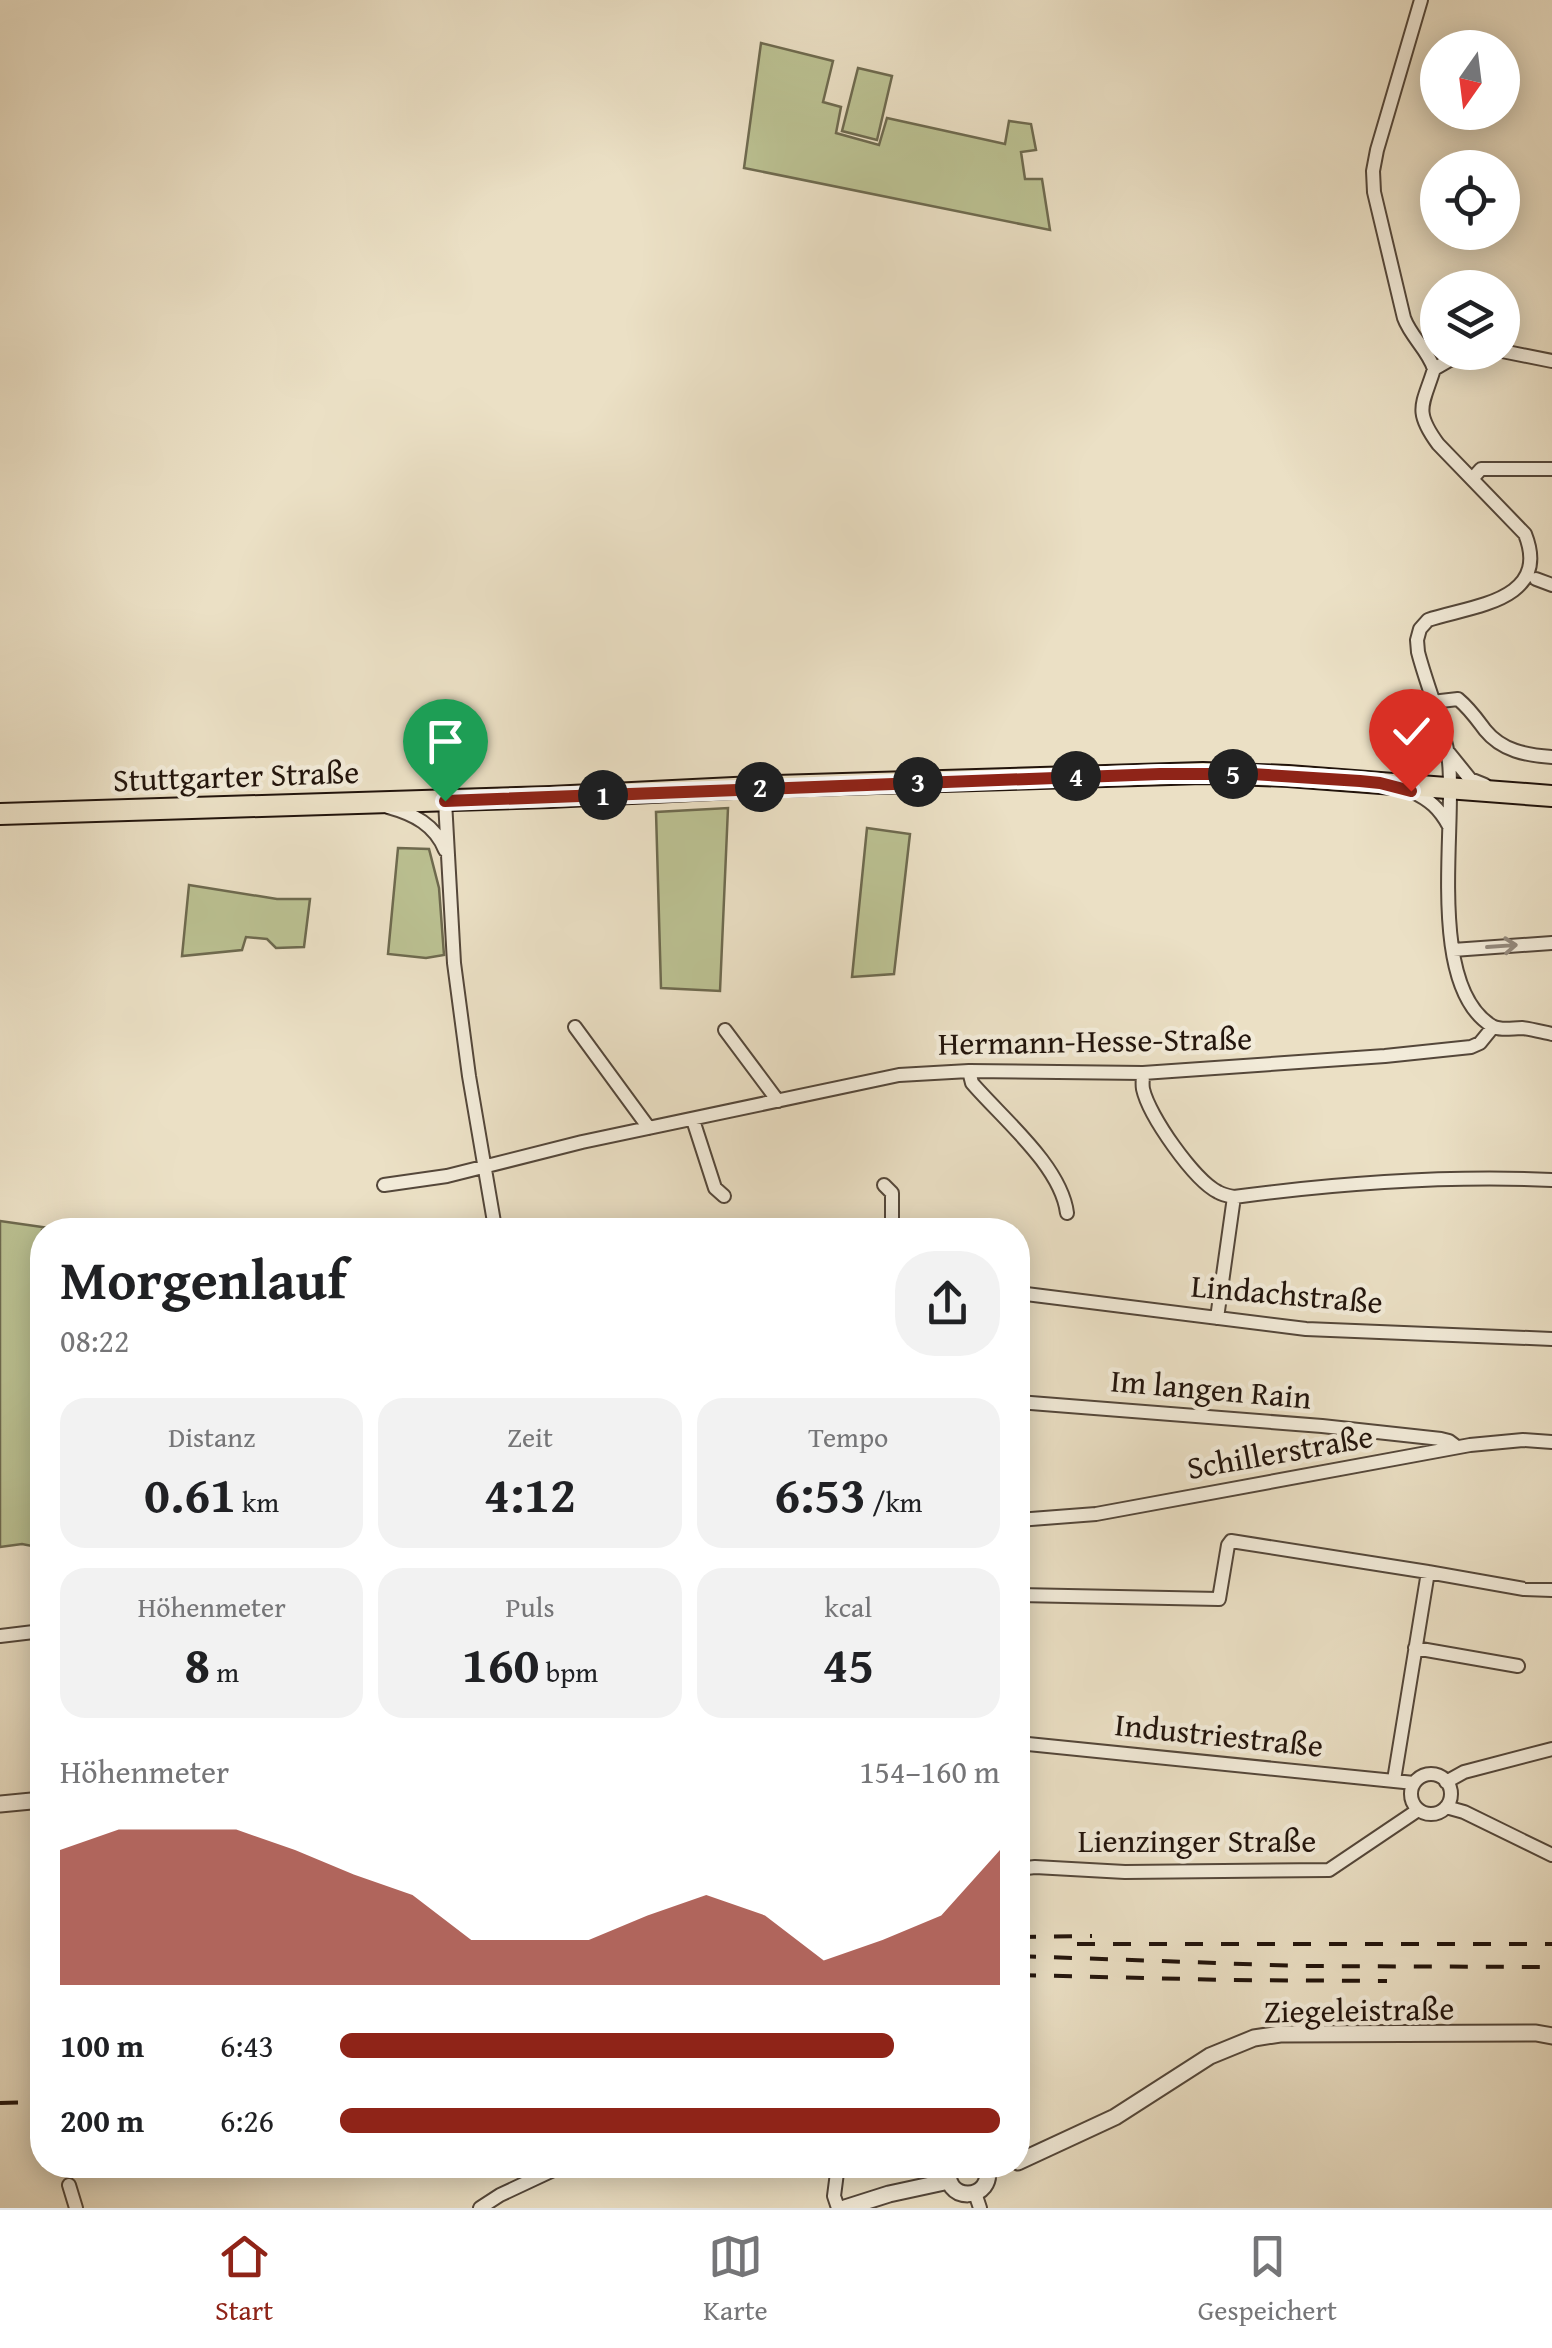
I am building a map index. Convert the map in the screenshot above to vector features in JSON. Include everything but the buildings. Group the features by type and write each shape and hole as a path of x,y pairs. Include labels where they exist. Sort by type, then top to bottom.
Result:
{"main road":[{"name":"Stuttgarter Straße","path":"0,814 1160,774 1270,775 1552,796"}],"street":[{"path":"1420,345 1404,318 1373,181 1377,150 1421,0"},
{"path":"1520,355 1552,361"},
{"path":"1434,370 1422,398 1424,421 1438,444 1531,542 1539,572 1531,586 1515,597 1423,624 1417,640 1447,751 1451,788 1447,899 1453,950 1470,1000 1493,1027 1550,1033"},
{"path":"1472,479 1481,469 1552,469"},
{"path":"1536,580 1552,585"},
{"path":"1432,702 1458,699 1473,710 1487,732 1505,747 1527,755 1552,757"},
{"path":"1447,751 1470,779 1509,792"},
{"path":"1380,783 1427,798 1449,826"},
{"path":"445,801 454,964 493,1218"},
{"path":"353,803 392,808 422,820 439,836 448,857"},
{"path":"1453,950 1552,943"},
{"name":"Hermann-Hesse-Straße","path":"384,1185 447,1176 530,1154 899,1075 969,1071 1142,1073 1385,1056 1470,1047 1480,1043 1493,1027"},
{"path":"576,1028 650,1128"},
{"path":"725,1030 778,1101"},
{"path":"969,1071 972,1082 1052,1176 1063,1194 1067,1213"},
{"path":"1142,1073 1143,1089 1168,1139 1216,1192 1234,1197 1324,1185 1452,1177 1552,1180"},
{"path":"693,1120 716,1188 724,1196"},
{"path":"447,1176 472,1160 480,1135"},
{"name":"Hermann-Hesse-Straße","path":"480,1135 495,1152 530,1154"},
{"path":"491,1204 496,1174 530,1154"},
{"path":"447,1176 475,1177 491,1204"},
{"path":"884,1185 893,1198 892,1218"},
{"path":"1217,1318 1234,1197"},
{"name":"Lindachstraße","path":"1030,1295 1306,1329 1552,1339"},
{"name":"Im langen Rain","path":"1030,1403 1322,1426 1449,1440 1457,1446"},
{"name":"Schillerstraße","path":"1030,1519 1096,1514 1457,1446 1524,1440 1552,1442"},
{"path":"1030,1594 1219,1598 1231,1541 1524,1590 1552,1590"},
{"path":"1394,1780 1428,1572"},
{"path":"0,1636 30,1632"},
{"path":"1415,1648 1518,1666"},
{"name":"Industriestraße","path":"1030,1744 1414,1783"},
{"path":"1446,1782 1464,1772 1552,1749"},
{"path":"1430,1774 1446,1782 1450,1792 1442,1811 1430,1814 1418,1810 1412,1800 1418,1778 1430,1774"},
{"path":"0,1804 30,1801"},
{"path":"1446,1807 1552,1855"},
{"name":"Lienzinger Straße","path":"1030,1868 1124,1872 1328,1870 1418,1810"},
{"name":"Ziegeleistraße","path":"1030,2157 1115,2118 1210,2056 1254,2038 1280,2034 1552,2036"},
{"path":"480,2208 536,2178"},
{"path":"836,2178 834,2196 841,2208 936,2178"},
{"path":"952,2178 956,2191 977,2201 986,2178"},
{"path":"69,2185 76,2208"}],"green space":[{"path":"761,43 833,61 823,102 841,107 836,133 879,145 887,118 1005,144 1009,121 1031,124 1036,150 1021,152 1025,179 1042,179 1050,230 744,168"},
{"path":"858,68 892,76 877,140 842,131"},
{"path":"728,808 720,991 661,988 656,812"},
{"path":"867,828 910,834 894,974 852,977"},
{"path":"398,848 429,849 439,888 444,955 426,958 388,954"},
{"path":"189,885 277,899 310,899 304,947 276,948 267,939 246,937 242,950 182,956"},
{"path":"0,1221 30,1225 30,1546 0,1547"}],"railway":[{"path":"1030,1937 1092,1936"},
{"path":"1077,1944 1552,1944"},
{"path":"1030,1956 1301,1966 1552,1967"},
{"path":"1030,1975 1387,1981"},
{"path":"0,2103 30,2102"}],"route":[{"path":"445,801 1203,773 1360,781 1411,791"}]}
